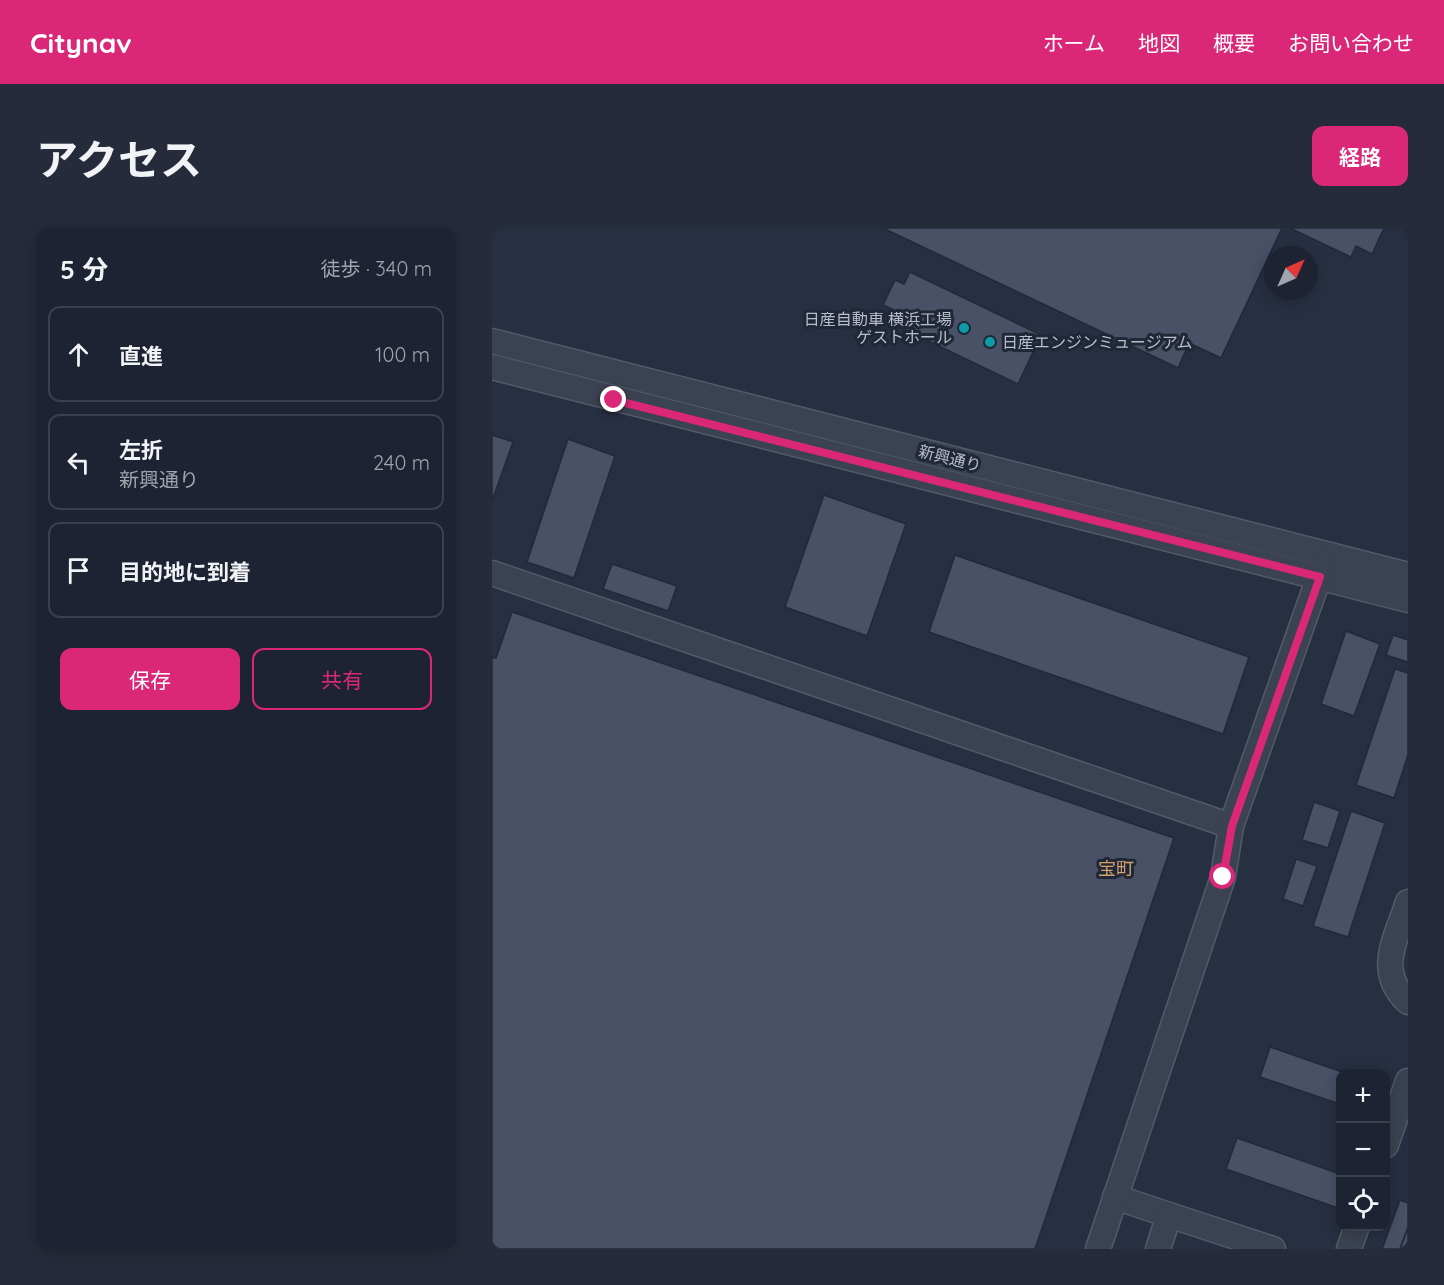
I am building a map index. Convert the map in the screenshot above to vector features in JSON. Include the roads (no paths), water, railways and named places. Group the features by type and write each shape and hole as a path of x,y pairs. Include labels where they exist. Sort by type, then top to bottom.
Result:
{"street":[{"name":"新興通り","path":"492,341 1323,566 1408,600"},
{"name":"新興通り","path":"492,367 1323,566 1408,575"},
{"path":"1098,1249 1223,877 1232,826 1323,566"},
{"path":"492,573 1232,826"},
{"path":"1408,902 1389,961 1397,991 1408,1002"},
{"path":"1390,1133 1408,1081"},
{"path":"1116,1197 1273,1249"},
{"path":"1158,1249 1169,1215"},
{"path":"1349,1249 1356,1231"}],"place":[{"name":"日産自動車 横浜工場 ゲストホール","path":"964,328"},
{"name":"日産エンジンミュージアム","path":"990,342"}],"district":[{"name":"宝町","path":"1116,868"}]}
